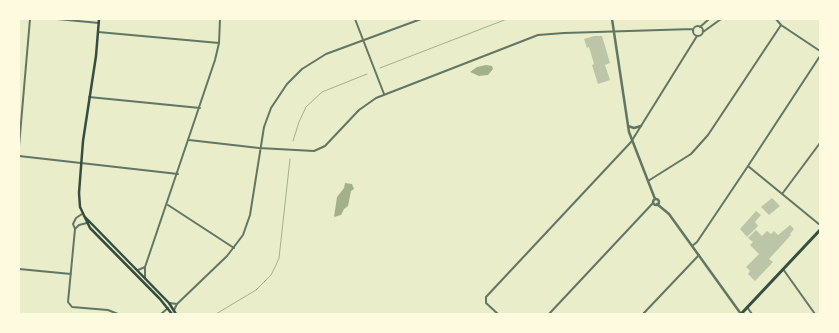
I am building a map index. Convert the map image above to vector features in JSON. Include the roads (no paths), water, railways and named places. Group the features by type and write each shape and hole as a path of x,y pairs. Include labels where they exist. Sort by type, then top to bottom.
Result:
{"main road":[{"path":"99,19 81,163 79,200 82,214 86,222 172,314"},
{"path":"82,214 170,303 176,314"},
{"path":"741,314 820,230"}],"street":[{"path":"19,146 30,19"},
{"path":"57,19 98,23"},
{"path":"145,278 145,267 168,205 200,108 218,43 220,19"},
{"path":"355,19 384,94"},
{"path":"174,310 177,304 234,248 243,235 250,215 259,148 264,127 271,108 293,78 306,66 326,54 420,19"},
{"path":"612,19 631,142 655,199 658,201 657,204"},
{"path":"189,140 259,148 308,151 320,149 329,142 364,105 384,94 538,35 549,33 693,29 700,27 710,19"},
{"path":"498,314 486,303 485,298 488,294 631,142 697,36 721,19"},
{"path":"776,19 781,25 820,51"},
{"path":"648,181 691,154 708,135 781,25"},
{"path":"700,27 703,32"},
{"path":"693,29 693,34 697,36"},
{"path":"98,32 218,43"},
{"path":"692,246 697,242 820,56"},
{"path":"89,97 200,108"},
{"path":"628,126 634,128 641,126"},
{"path":"782,194 820,143"},
{"path":"19,156 76,161 81,163 178,174"},
{"path":"748,166 820,225"},
{"path":"549,314 653,203 655,199"},
{"path":"653,203 667,211 741,314"},
{"path":"168,205 234,248"},
{"path":"82,214 74,221 75,229 70,305 72,307 108,310 118,314"},
{"path":"75,229 79,225 86,222"},
{"path":"643,314 698,255"},
{"path":"138,270 145,267"},
{"path":"783,269 815,314"},
{"path":"19,270 71,274"},
{"path":"170,303 177,304"},
{"path":"747,307 752,314"},
{"path":"161,314 168,308"}],"waterway":[{"path":"380,68 507,19"},
{"path":"293,141 306,107 322,92 367,74"},
{"path":"216,314 256,290 271,275 276,265 279,258 290,159"}]}
